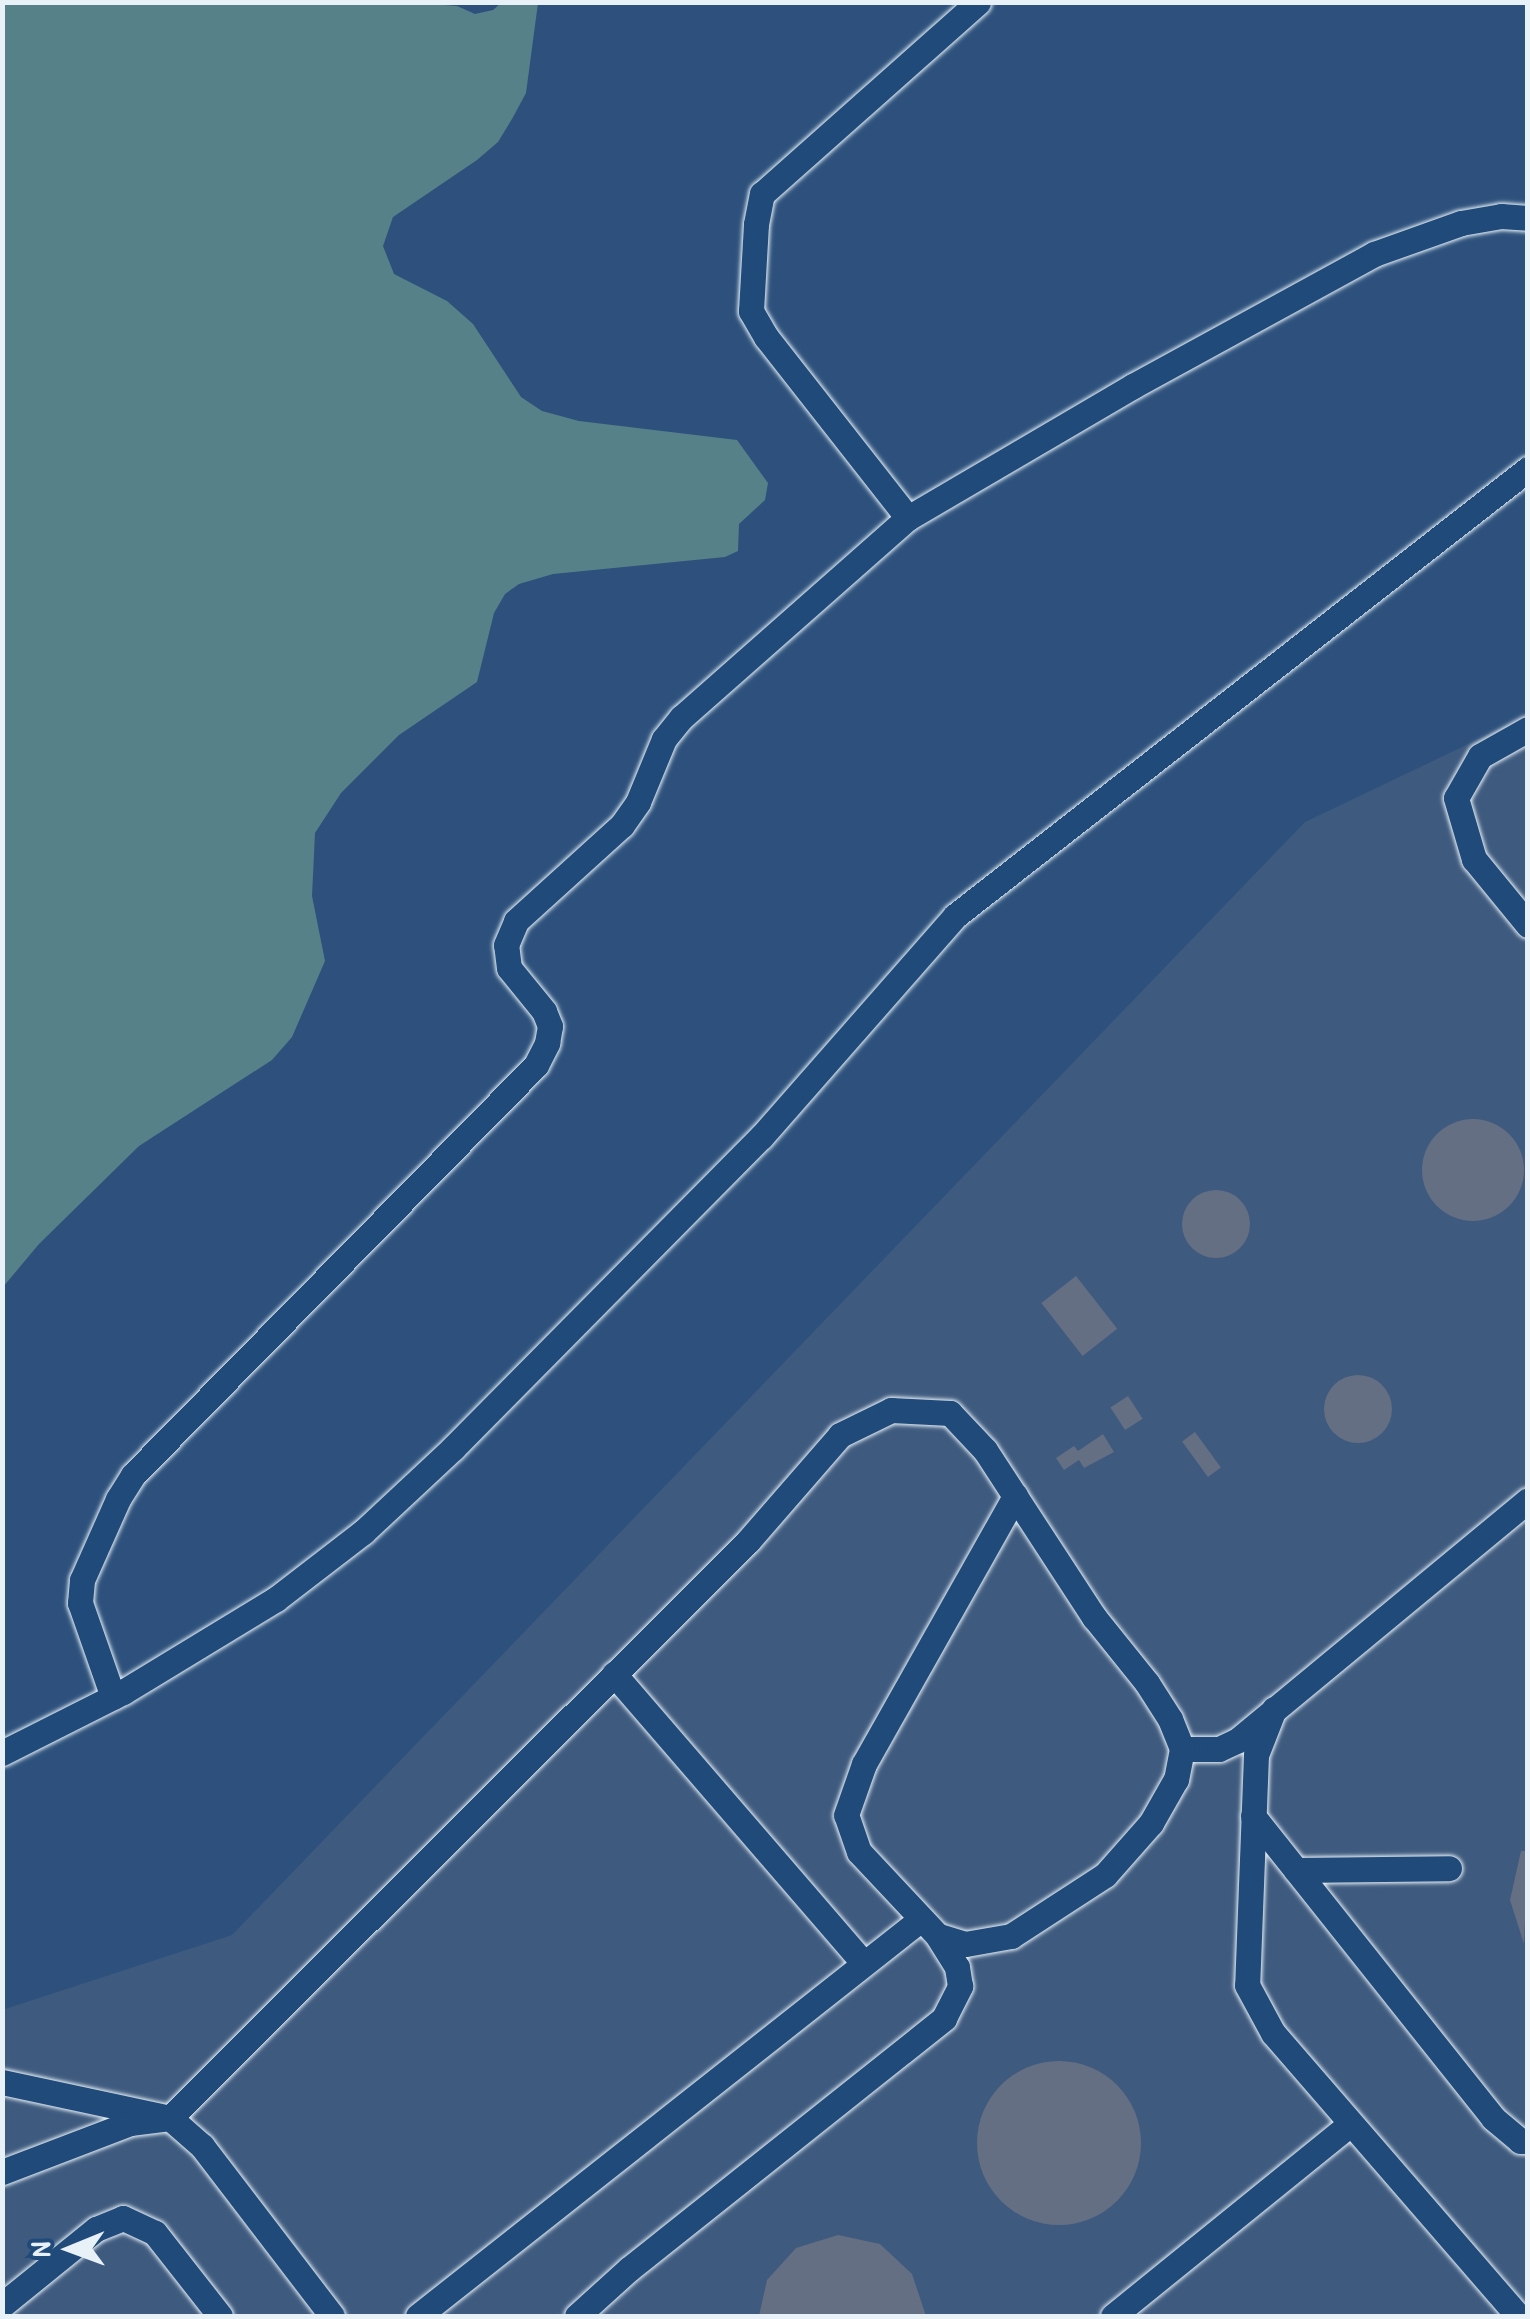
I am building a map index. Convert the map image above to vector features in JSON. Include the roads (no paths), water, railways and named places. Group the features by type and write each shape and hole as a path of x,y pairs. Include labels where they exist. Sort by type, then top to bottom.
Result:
{"street":[{"path":"908,518 766,338 751,311 756,224 762,194 978,2"},
{"path":"112,1697 85,1624 80,1603 82,1580 133,1475 536,1065 548,1043 550,1026 544,1011 509,968 506,945 516,921 622,825 638,802 664,739 682,717 908,518 1133,386 1374,254 1462,224 1501,216 1528,218"},
{"path":"2,1753 112,1697 276,1599 364,1532 453,1448 761,1137 955,916 1528,470"},
{"path":"1528,729 1480,756 1456,798 1474,860 1528,925"},
{"path":"2,2172 130,2123 170,2118 748,1541 840,1435 891,1410 950,1413 986,1450 1094,1617 1147,1683 1170,1719 1182,1749 1176,1778 1151,1823 1106,1874 1011,1936 964,1944 929,1927"},
{"path":"577,2316 629,2269 944,2018 960,1986 957,1967 929,1927 859,1852 846,1816 864,1764 1015,1496"},
{"path":"1182,1749 1219,1749 1238,1740 1528,1500"},
{"path":"614,1674 863,1962"},
{"path":"1274,1709 1256,1756 1247,1985 1273,2033 1518,2316"},
{"path":"1253,1816 1493,2118 1520,2141 1528,2141"},
{"path":"1296,1870 1449,1868"},
{"path":"419,2316 863,1962 929,1927"},
{"path":"2,2082 170,2118 202,2146 332,2316"},
{"path":"1113,2316 1350,2124"},
{"path":"2,2305 96,2228 122,2218 155,2233 220,2316"}]}
